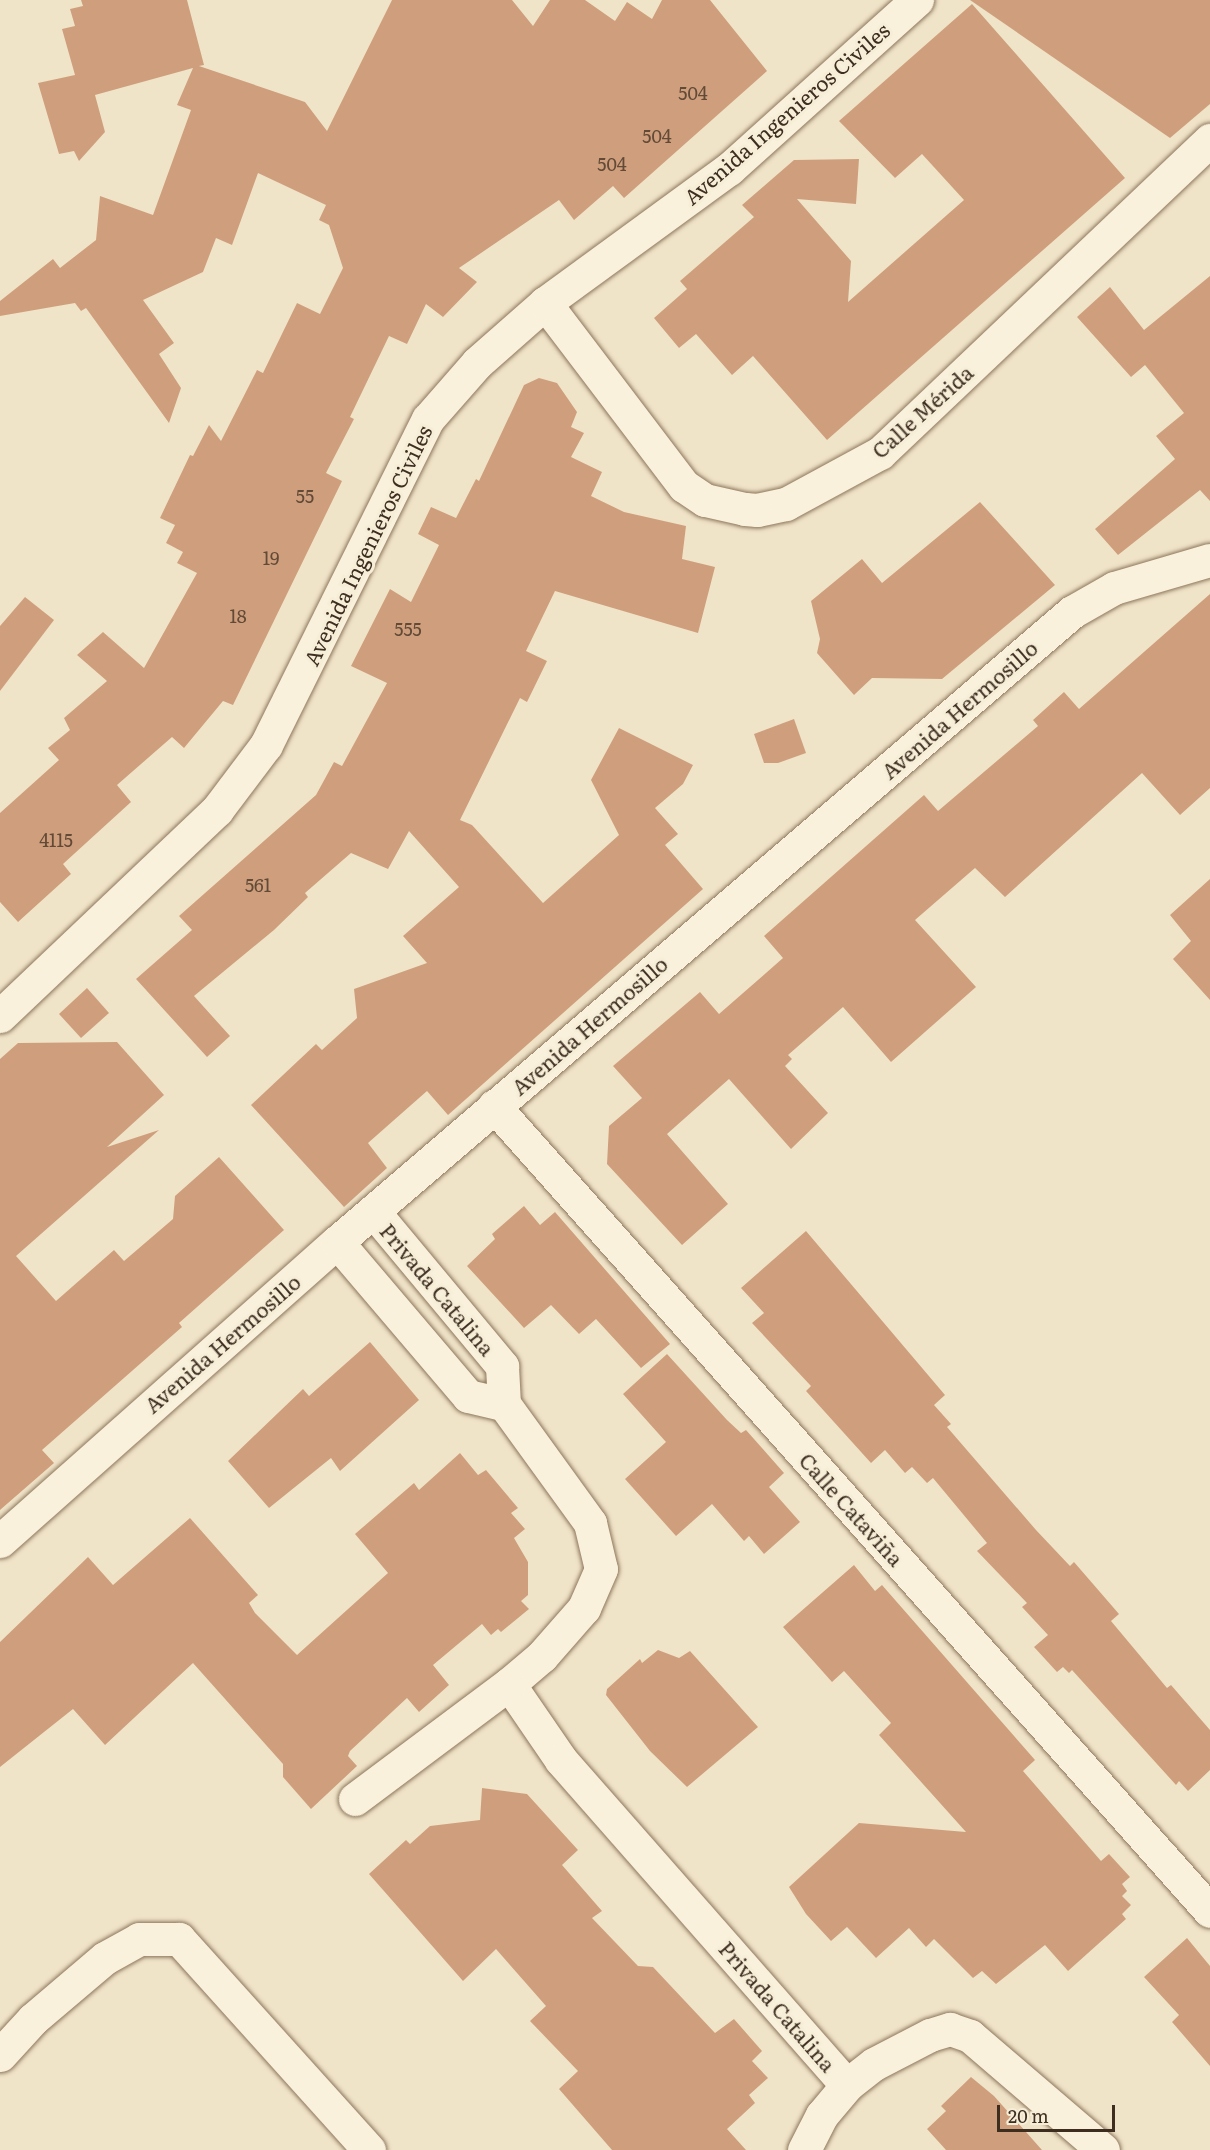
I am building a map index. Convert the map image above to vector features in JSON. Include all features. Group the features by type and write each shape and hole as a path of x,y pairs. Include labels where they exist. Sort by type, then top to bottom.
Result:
{"street":[{"name":"Avenida Ingenieros Civiles","path":"0,1016 217,810 266,745 429,419 477,363 545,303 729,169 909,3"},
{"name":"Calle Mérida","path":"545,303 684,486 705,500 745,509 786,504 880,453 1210,140"},
{"name":"Avenida Hermosillo","path":"0,1541 337,1242 1072,612 1114,588 1210,560"},
{"name":"Calle Cataviña","path":"494,1106 1210,1911"},
{"name":"Privada Catalina","path":"373,1211 501,1366 504,1404"},
{"path":"337,1242 468,1396 504,1404 590,1523 601,1569 584,1608 542,1656 355,1799"},
{"name":"Privada Catalina","path":"508,1684 561,1760 847,2085 883,2060 950,2029 970,2036 1103,2150"},
{"path":"0,2055 33,2019 105,1958 139,1939 179,1939 369,2150"},
{"path":"0,2038 33,2019"},
{"path":"804,2150 822,2115 847,2085"}],"building":[{"path":"81,0 187,0 204,65 199,66 305,102 327,131 392,0 512,0 533,26 550,0 585,0 615,21 627,2 652,19 662,0 710,0 767,71 624,198 613,186 574,220 559,200 459,268 477,282 443,317 426,304 407,344 389,336 350,417 354,419 326,473 342,481 233,705 223,701 184,748 172,737 117,785 131,802 63,864 71,874 18,922 0,902 0,813 59,760 48,748 70,730 64,718 107,681 77,655 103,632 144,668 197,573 177,563 183,552 166,543 175,525 160,518 190,455 193,456 209,425 221,441 257,370 263,373 297,303 320,314 343,268 329,225 319,220 326,205 258,173 232,245 216,238 203,272 143,300 174,343 159,354 181,388 169,423 86,308 81,311 75,303 0,316 0,301 53,259 60,268 96,240 100,196 153,215 191,110 177,105 193,68 95,95 105,132 79,161 74,151 59,154 38,83 75,75 62,29 75,26 70,9 83,6"},
{"path":"970,0 1210,0 1210,104 1170,138"},
{"path":"972,4 1125,178 827,440 753,356 732,375 696,334 679,348 654,318 687,289 680,281 754,217 742,205 794,160 859,159 856,204 797,199 851,261 848,302 964,200 922,154 895,178 839,121"},
{"path":"1210,276 1210,501 1200,490 1118,555 1095,529 1175,459 1156,436 1184,413 1145,365 1131,377 1077,317 1110,287 1144,330"},
{"path":"539,378 557,383 577,412 571,427 584,433 571,457 602,472 591,496 624,512 686,526 682,559 715,567 698,633 555,591 526,651 547,661 527,702 520,698 460,820 472,825 543,903 619,835 591,780 619,728 693,765 683,784 655,808 678,834 665,845 703,889 448,1115 427,1091 368,1143 387,1168 344,1207 251,1105 316,1044 322,1050 357,1018 354,989 427,963 403,936 459,887 409,831 388,869 351,853 305,893 308,897 274,930 194,996 230,1036 207,1057 136,979 192,930 179,916 316,795 334,762 342,766 387,683 351,666 390,589 411,602 439,545 418,534 431,507 456,518 476,479 479,481 524,385"},
{"path":"980,502 1055,585 942,679 872,678 854,695 817,653 820,639 811,601 862,559 882,583"},
{"path":"1210,594 1210,788 1180,815 1142,773 1005,897 975,868 915,920 976,987 891,1062 843,1007 788,1055 792,1059 785,1066 828,1113 791,1149 729,1079 667,1134 728,1204 682,1245 607,1164 609,1126 642,1098 613,1066 700,992 719,1014 783,958 764,936 924,795 938,811 1038,726 1033,720 1064,692 1079,709"},
{"path":"25,597 54,620 0,691 0,626"},
{"path":"794,719 806,753 778,763 764,763 754,734"},
{"path":"1210,879 1210,1000 1173,959 1191,941 1170,915"},
{"path":"87,988 109,1013 81,1038 59,1014"},
{"path":"117,1042 164,1095 107,1147 159,1130 16,1256 56,1301 114,1250 124,1261 173,1219 175,1196 219,1157 284,1230 179,1323 182,1327 42,1450 54,1463 0,1510 0,1059 18,1043"},
{"path":"524,1206 540,1225 555,1212 670,1344 641,1368 596,1319 579,1334 551,1305 524,1328 467,1266 495,1239 492,1234"},
{"path":"806,1231 945,1395 934,1405 951,1424 947,1427 1036,1530 1070,1566 1074,1562 1119,1614 1111,1621 1167,1688 1171,1685 1210,1730 1210,1770 1188,1791 1179,1781 1176,1785 1072,1670 1069,1673 1063,1667 1057,1672 1034,1647 1048,1635 1022,1607 1027,1603 977,1551 987,1543 933,1478 927,1483 912,1467 905,1473 885,1450 871,1463 806,1391 811,1386 752,1323 764,1313 741,1288"},
{"path":"370,1342 419,1400 340,1471 331,1458 269,1508 228,1461 303,1389 309,1396"},
{"path":"667,1354 727,1420 741,1433 746,1430 784,1473 769,1487 800,1522 764,1554 749,1536 744,1541 712,1504 676,1536 625,1479 666,1442 623,1394"},
{"path":"460,1453 478,1475 486,1470 518,1508 511,1513 525,1529 514,1538 528,1562 528,1595 521,1601 529,1609 501,1632 498,1629 491,1635 482,1624 433,1665 449,1685 419,1712 407,1698 350,1751 348,1756 357,1766 311,1809 283,1777 283,1764 193,1663 105,1745 73,1709 0,1767 0,1642 88,1557 113,1585 190,1518 258,1595 249,1603 255,1613 297,1655 388,1573 355,1534 414,1483 419,1490"},
{"path":"854,1565 875,1591 882,1585 1035,1760 1023,1771 1101,1861 1109,1854 1130,1877 1122,1884 1127,1891 1122,1896 1131,1905 1122,1914 1126,1919 1068,1971 1045,1945 996,1984 982,1971 973,1978 934,1939 926,1947 909,1928 876,1958 847,1927 831,1941 806,1914 789,1887 859,1823 966,1832 879,1735 891,1723 844,1671 832,1682 783,1627"},
{"path":"658,1650 679,1658 690,1651 758,1727 687,1787 650,1751 606,1695 607,1689 640,1659 642,1663"},
{"path":"482,1788 527,1794 578,1850 562,1865 602,1911 592,1918 638,1966 653,1967 715,2033 734,2019 762,2051 752,2061 768,2078 749,2095 755,2103 727,2129 746,2150 612,2150 559,2089 578,2071 530,2021 546,2006 496,1949 463,1981 369,1874 406,1840 410,1844 430,1826 480,1820"},
{"path":"1187,1938 1210,1966 1210,2066 1172,2022 1179,2015 1144,1977"},
{"path":"971,2077 994,2096 1042,2150 946,2150 927,2129 946,2111 941,2106"}]}
